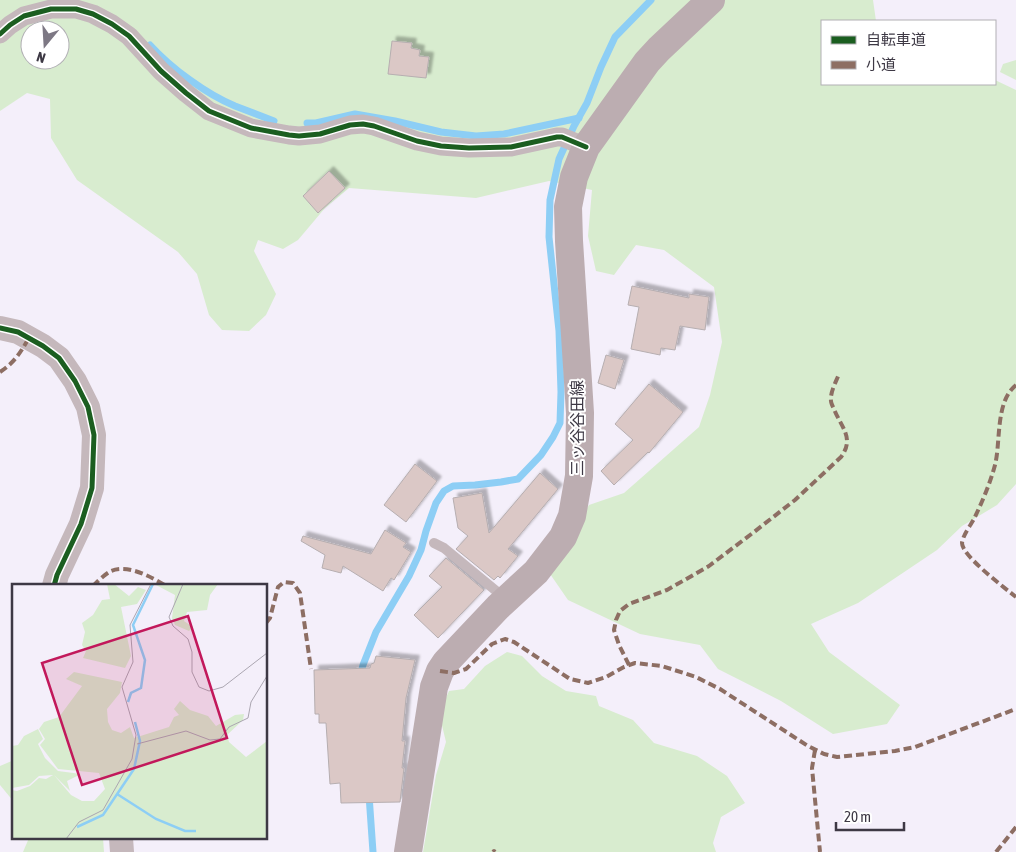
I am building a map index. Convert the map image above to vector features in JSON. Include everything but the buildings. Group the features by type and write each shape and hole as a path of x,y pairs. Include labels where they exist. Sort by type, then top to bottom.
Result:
{"main road":[{"name":"三ッ谷谷田線","path":"408,852 434,687 440,671 446,662 506,600 536,572 563,537 572,516 579,476 580,413 568,206 574,177 574,142 659,49 711,0"}],"street":[{"path":"0,34 24,16 51,9 76,9 93,14 112,24 128,36 161,72 208,110 251,128 299,136 320,134 363,124 417,141 440,146 469,148 510,147 550,138 574,142"},
{"path":"0,328 18,332 59,358 75,381 88,407 94,435 92,488 81,524 55,584"}],"lane":[{"path":"434,543 444,548 506,600"}],"green space":[{"path":"0,0 873,0 876,20 821,20 821,85 996,85 996,80 1016,90 1016,484 997,505 962,526 937,550 858,603 811,624 829,652 900,705 887,724 833,734 781,701 718,669 700,645 640,634 568,600 548,571 589,505 624,493 699,427 710,395 722,342 714,287 664,250 636,245 614,275 596,271 588,236 592,190 549,181 476,198 349,188 325,208 298,240 283,249 258,240 254,251 276,294 266,315 249,331 222,330 209,315 197,274 178,252 77,180 51,138 50,99 27,93 0,111"},
{"path":"1016,60 1016,80 1000,72 1003,64"},
{"path":"507,652 522,656 542,676 566,691 596,696 599,706 633,720 654,743 697,756 727,776 745,803 721,817 713,843 716,852 423,852 436,775 446,742 439,713 449,691 464,689 485,666"},
{"path":"12,761 12,800 0,785 0,766"},
{"path":"28,840 103,840 104,852 23,852"}],"waterway":[{"path":"360,677 376,632 409,576 421,550 436,503 444,491 453,486 518,479 541,455 560,423 559,331 549,237 550,200 559,159 587,103 615,37 651,0"},
{"path":"150,45 178,71 212,95 274,121"},
{"path":"307,123 316,123 355,114 441,132 476,136 504,134 579,118"},
{"path":"369,795 373,852"}],"marked path":[{"path":"0,372 17,357 29,338"},
{"path":"629,665 614,630 620,611 629,604 667,590 709,566 795,500 841,457 847,444 847,438 831,401 832,391 839,374"},
{"path":"1016,385 1009,392 1002,411 997,455 991,479 962,543 969,556 1016,597"},
{"path":"95,584 111,571 118,569 140,572 163,584"},
{"path":"268,620 278,587 284,582 293,583 300,593 311,669"},
{"path":"440,671 454,673 466,669 492,644 505,639 514,642 570,679 588,683 606,677 635,663 662,666 696,677 720,689 808,746 824,754 837,757 915,747 1016,709"},
{"path":"815,750 812,768 820,852"},
{"path":"996,852 1016,827"}],"cycle path":[{"path":"0,34 24,16 51,9 76,9 93,14 129,36 161,71 209,111 251,128 299,136 320,134 350,125 363,124 417,141 441,146 469,148 511,147 562,137 586,147"},
{"path":"0,328 18,332 43,346 59,358 75,381 88,407 94,435 92,488 81,524 55,584"}]}
